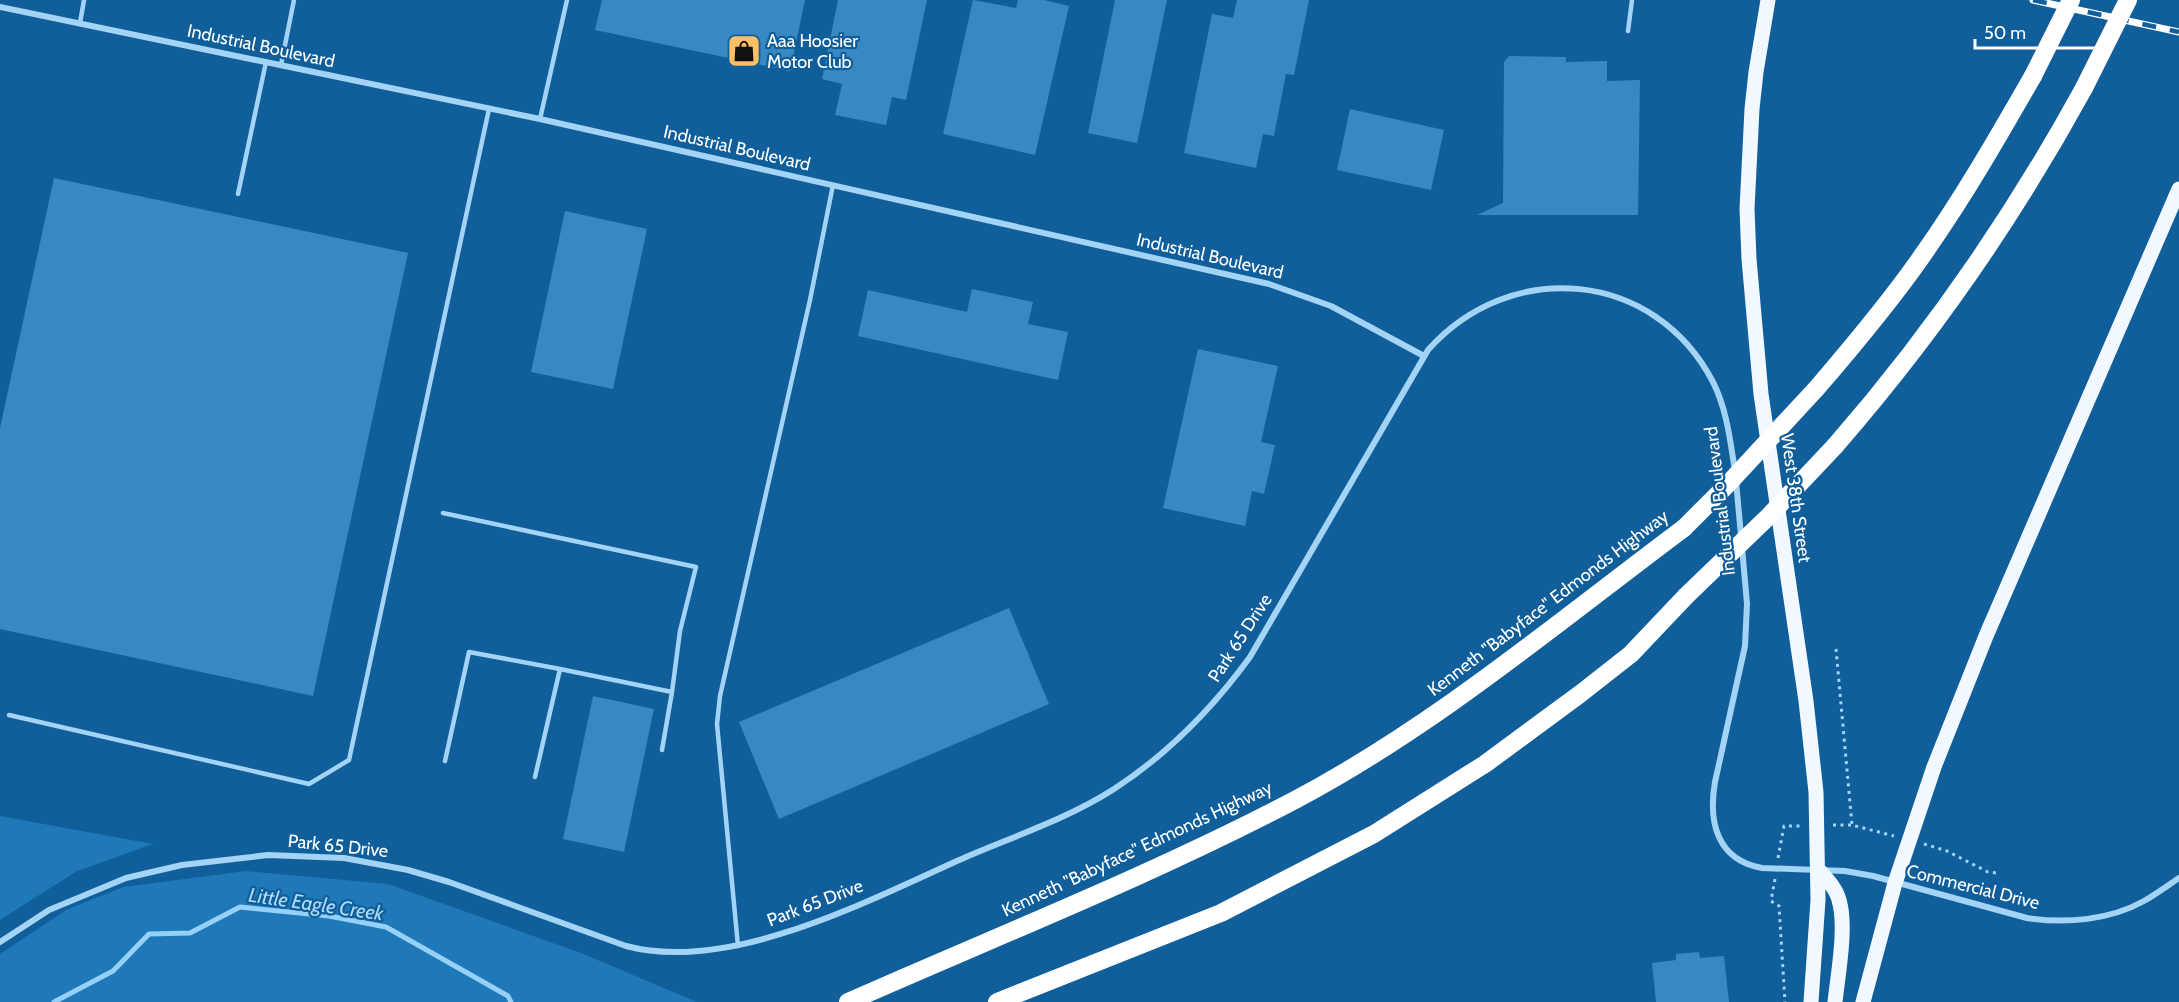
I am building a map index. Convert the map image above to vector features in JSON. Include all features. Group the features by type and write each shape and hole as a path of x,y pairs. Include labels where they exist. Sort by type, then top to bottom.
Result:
{"highway":[{"name":"Kenneth \"Babyface\" Edmonds Highway","path":"848,1002 1168,862 1294,800 1421,723 1520,652 1684,528 1758,453 1816,389 1869,326 1921,258 1967,188 2033,76 2071,0"},
{"path":"997,1002 1221,913 1374,834 1485,764 1631,654 1686,596 1769,516 1835,446 1892,379 1963,285 2039,165 2084,88 2128,0"}],"main road":[{"name":"West 38th Street","path":"1766,7 1751,126 1747,209 1749,259 1761,394 1806,701 1816,792 1817,931 1811,1002"},
{"path":"1863,1002 1894,884 1934,767 1986,636 2179,189"},
{"path":"1818,869 1839,899 1841,913 1835,1002"}],"street":[{"name":"Industrial Boulevard","path":"0,7 540,119 1285,289 1346,313 1424,356 1452,326 1487,304 1528,291 1560,288 1601,293 1633,304 1662,322 1681,338 1698,358 1719,396 1729,431 1737,486 1747,604 1742,664 1713,793 1712,804 1716,826 1723,846 1738,861 1749,866 1845,871 1894,884"},
{"name":"Park 65 Drive","path":"0,942 49,910 126,878 182,866 268,855 344,858 408,870 449,882 644,951 675,953 738,945 780,935 827,917 1069,813 1113,790 1178,740 1230,685 1250,657 1424,356"},
{"name":"Commercial Drive","path":"1894,884 2027,918 2070,920 2112,914 2136,905 2179,878"}],"lane":[{"path":"80,23 84,0"},
{"path":"281,65 294,0"},
{"path":"540,119 567,0"},
{"path":"1628,31 1632,0"},
{"path":"238,194 266,62"},
{"path":"9,714 309,784 349,760 489,109"},
{"path":"738,945 717,724 720,696 810,300 832,185"},
{"path":"443,513 696,567 680,630 662,750"},
{"path":"445,761 469,652 672,692"},
{"path":"535,777 560,669"}],"path":[{"path":"1836,649 1852,825"},
{"path":"1839,825 1852,825 1885,834"},
{"path":"1782,837 1785,826 1788,826"},
{"path":"1928,845 1947,851 1988,872 1996,873"},
{"path":"1772,896 1771,901 1779,906 1785,1002"}],"shaded area":[{"path":"0,816 153,844 77,871 0,920"},
{"path":"246,871 388,884 581,953 697,1002 0,1002 0,954 66,910 123,887"}],"building":[{"name":"Aaa Hoosier Motor Club","path":"602,0 805,0 790,71 595,30"},
{"path":"838,0 927,0 906,100 892,97 886,125 835,115 842,84 822,79"},
{"path":"973,0 1016,8 1018,0 1044,0 1069,6 1035,155 943,134"},
{"path":"1115,0 1167,0 1137,143 1088,133"},
{"path":"1237,0 1309,0 1294,75 1286,74 1274,136 1263,134 1256,168 1184,153 1212,14 1233,18"},
{"path":"1509,56 1566,57 1566,62 1607,61 1607,81 1640,80 1638,215 1477,215 1503,203 1504,62"},
{"path":"1350,109 1444,130 1431,190 1337,170"},
{"path":"54,178 408,253 313,696 0,629 0,428"},
{"path":"565,211 647,229 613,389 531,372"},
{"path":"972,289 1033,302 1028,324 1068,332 1058,380 858,336 868,290 967,312"},
{"path":"1198,349 1278,366 1261,442 1275,445 1264,494 1252,491 1245,526 1163,508"},
{"path":"1009,608 1049,704 779,819 739,722"},
{"path":"593,696 654,709 624,852 563,839"},
{"path":"1699,952 1700,958 1724,956 1729,1002 1656,1002 1652,963 1676,960 1676,954"}],"waterway":[{"name":"Little Eagle Creek","path":"54,1002 113,971 149,934 190,933 240,907 329,916 386,927 508,996 511,1002"}],"railway":[{"path":"2033,0 2179,32"}],"place":[{"name":"Aaa Hoosier Motor Club","path":"744,51"}]}
